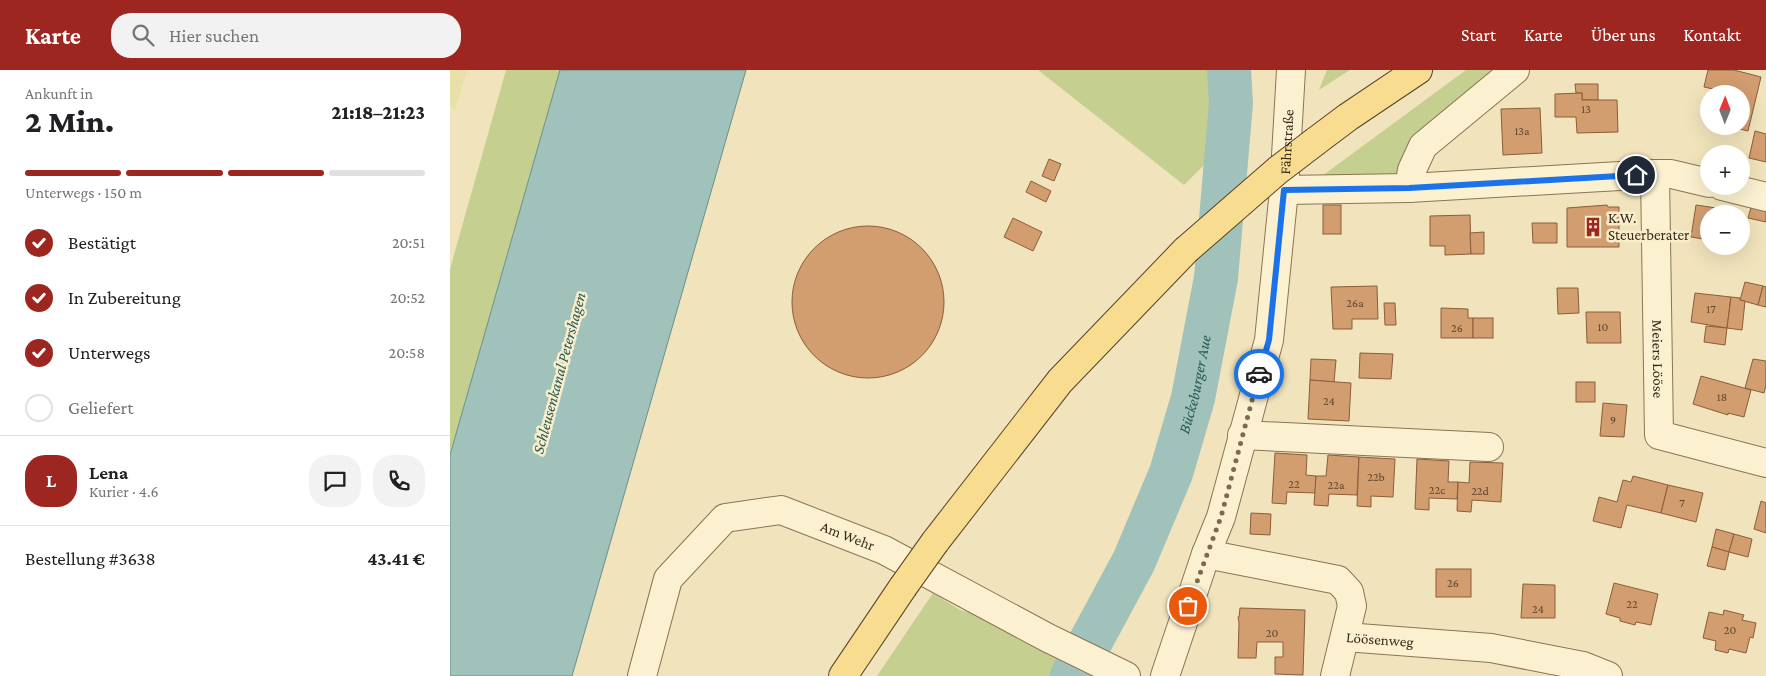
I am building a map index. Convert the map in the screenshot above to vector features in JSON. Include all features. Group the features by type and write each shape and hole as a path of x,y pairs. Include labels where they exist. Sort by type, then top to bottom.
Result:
{"main road":[{"path":"843,676 935,542 1060,381 1186,250 1278,170 1348,117 1418,70"}],"street":[{"name":"Fährstraße","path":"1165,676 1206,554 1221,517 1269,340 1284,190 1291,70"},
{"path":"1409,188 1412,170 1423,146 1515,70"},
{"path":"1284,190 1409,188 1655,174 1671,174 1700,181"},
{"name":"Meiers Lööse","path":"1655,174 1659,435 1766,462"},
{"path":"1750,193 1766,197"},
{"path":"1242,435 1489,447"},
{"name":"Am Wehr","path":"642,676 668,580 725,518 781,510 884,550 1048,638 1118,672"},
{"name":"Löösenweg","path":"1206,554 1338,580 1349,592 1352,606 1346,638 1491,648 1583,666 1608,676"},
{"path":"1335,676 1346,638"}],"shaded area":[{"path":"450,70 467,70 455,110 450,106"}],"green space":[{"path":"506,70 560,70 450,455 450,269"},
{"path":"1038,70 1218,70 1218,151 1184,185"},
{"path":"1327,70 1350,70 1319,90"},
{"path":"1466,70 1507,70 1416,146 1395,176 1322,176"},
{"path":"933,593 960,610 1100,647 1087,676 877,676"}],"water":[{"name":"Schleusenkanal Petershagen","path":"560,70 746,70 572,676 450,676 450,455"}],"building":[{"path":"1708,70 1734,70 1761,77 1750,123 1750,85 1704,85"},
{"path":"1575,84 1598,84 1598,100 1582,100 1582,93 1576,93"},
{"path":"1582,93 1582,100 1617,100 1618,132 1577,133 1576,117 1555,117 1555,94"},
{"path":"1540,108 1542,153 1503,155 1501,109"},
{"path":"1755,131 1766,134 1766,162 1750,158"},
{"path":"1049,159 1061,164 1054,181 1042,176"},
{"path":"1031,181 1051,191 1046,202 1026,192"},
{"path":"1752,204 1766,207 1766,222 1750,218"},
{"path":"1323,205 1341,205 1341,234 1323,234"},
{"name":"K.W. Steuerberater","path":"1607,205 1608,207 1619,207 1619,247 1567,247 1567,208"},
{"path":"1696,205 1700,206 1700,238 1691,237"},
{"path":"1470,215 1471,254 1445,255 1445,246 1430,246 1430,216"},
{"path":"1013,218 1042,232 1033,251 1004,237"},
{"path":"1532,223 1557,223 1557,243 1533,243"},
{"path":"868,226 883,227 897,232 922,248 938,273 943,287 943,317 938,331 922,356 897,372 883,377 868,378 853,377 839,372 814,356 798,331 793,317 792,302 793,287 798,273 814,248 839,232 853,227"},
{"path":"1484,232 1484,254 1471,254 1470,233"},
{"path":"1745,282 1763,286 1758,305 1740,300"},
{"path":"1377,286 1378,319 1352,319 1352,329 1333,329 1331,287"},
{"path":"1763,286 1766,287 1766,307 1758,305"},
{"path":"1557,288 1578,288 1579,313 1558,314"},
{"path":"1695,293 1731,297 1727,328 1691,322"},
{"path":"1731,297 1740,298 1740,300 1745,301 1742,330 1727,328"},
{"path":"1384,303 1395,303 1396,325 1385,325"},
{"path":"1441,308 1468,309 1468,318 1473,318 1473,338 1441,338"},
{"path":"1586,312 1620,312 1621,343 1587,343"},
{"path":"1473,318 1493,318 1493,338 1473,338"},
{"path":"1706,326 1727,328 1725,345 1704,342"},
{"path":"1360,353 1393,354 1391,379 1359,378"},
{"path":"1311,359 1336,360 1334,382 1310,380"},
{"path":"1753,359 1766,361 1764,393 1745,388"},
{"path":"1701,376 1751,390 1744,417 1728,413 1728,415 1693,404"},
{"path":"1310,380 1351,383 1349,421 1308,419"},
{"path":"1576,382 1595,382 1595,402 1576,402"},
{"path":"1603,403 1627,405 1624,437 1600,436"},
{"path":"1275,453 1307,455 1306,475 1316,476 1315,493 1287,492 1286,504 1272,503"},
{"path":"1328,455 1359,457 1357,495 1329,494 1328,506 1314,505 1316,476 1326,476"},
{"path":"1359,457 1395,459 1393,497 1371,496 1371,507 1357,506"},
{"path":"1417,459 1449,461 1448,482 1458,482 1457,499 1429,498 1429,510 1415,509"},
{"path":"1470,462 1503,463 1501,502 1472,500 1471,512 1457,511 1458,482 1469,483"},
{"path":"1633,476 1668,485 1661,513 1627,505 1621,528 1593,521 1599,497 1617,502 1623,480 1631,482"},
{"path":"1668,485 1703,493 1696,522 1661,513"},
{"path":"1761,501 1766,503 1766,533 1754,529"},
{"path":"1251,513 1271,514 1270,535 1250,534"},
{"path":"1716,529 1734,534 1729,552 1712,547"},
{"path":"1734,534 1752,539 1748,557 1729,552"},
{"path":"1712,547 1729,552 1725,570 1707,566"},
{"path":"1436,569 1471,569 1471,597 1436,597"},
{"path":"1614,583 1658,594 1651,625 1636,622 1635,625 1620,621 1620,618 1606,614"},
{"path":"1523,584 1555,585 1555,618 1521,618"},
{"path":"1240,608 1305,610 1303,675 1275,674 1275,657 1283,657 1283,642 1257,642 1256,658 1238,658 1238,617"},
{"path":"1724,610 1744,615 1742,620 1756,623 1753,638 1750,637 1746,653 1729,649 1728,653 1715,650 1716,641 1703,638 1709,612 1723,615"}],"waterway":[{"name":"Bückeburger Aue","path":"1072,676 1134,561 1171,473 1193,398 1216,278 1231,103 1229,70"}],"way so far":[{"path":"1188,606 1221,517 1259,374"}],"place":[{"name":"K.W. Steuerberater","path":"1593,227"}],"route":[{"path":"1259,374 1269,340 1284,190 1409,188 1636,175"}]}
